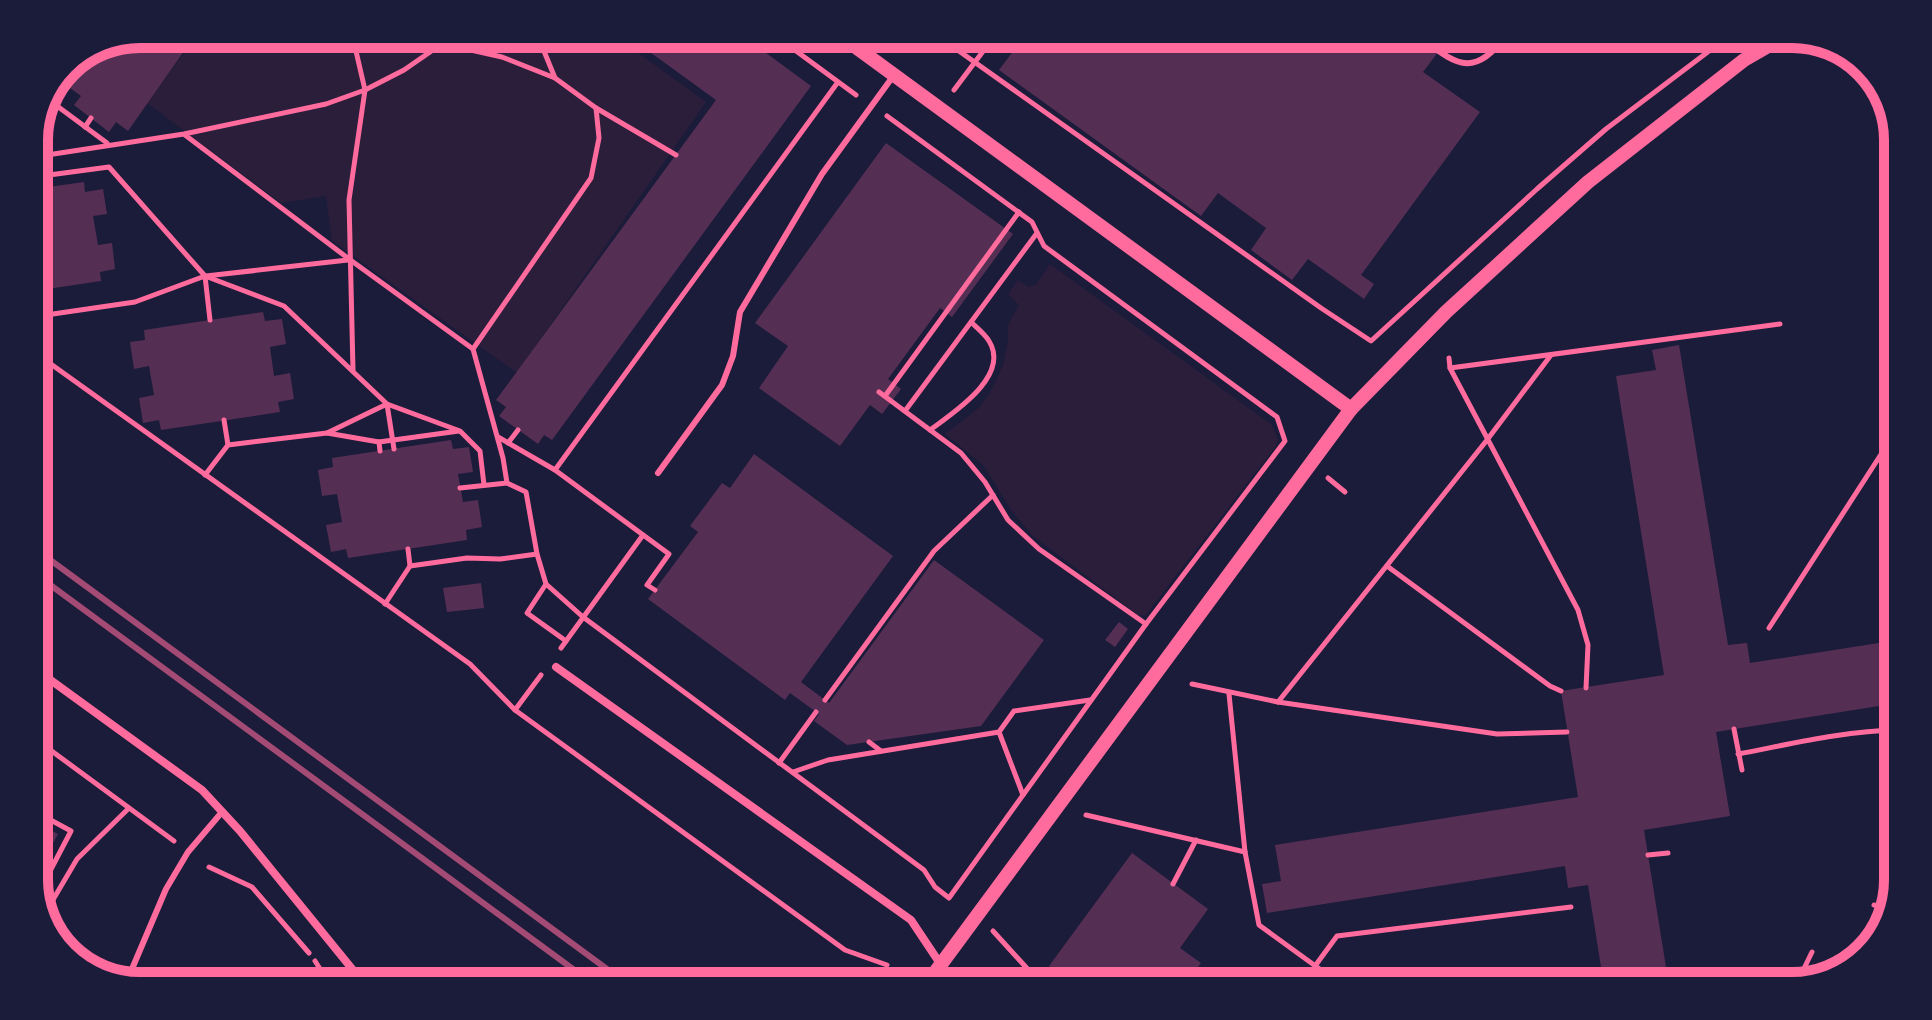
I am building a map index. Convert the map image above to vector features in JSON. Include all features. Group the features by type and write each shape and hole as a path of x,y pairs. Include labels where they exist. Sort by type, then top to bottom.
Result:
{"street":[{"path":"857,48 1351,409"},
{"path":"936,972 1351,409 1446,312 1588,182 1744,60 1764,48"},
{"path":"553,665 911,920 946,972"},
{"path":"48,678 202,790 354,972"}],"lane":[{"path":"1434,48 1463,64 1489,57 1496,48"},
{"path":"658,473 722,385 733,356 740,312 822,174 894,75"},
{"path":"131,971 166,889 188,852 222,812"}],"path":[{"path":"353,372 349,200 365,90 355,48"},
{"path":"48,155 184,134 326,104 365,90 437,48"},
{"path":"461,48 502,57 555,78 596,108 676,155"},
{"path":"543,48 555,78"},
{"path":"460,488 507,483 526,492 537,554 546,584 583,617 924,870 935,887 949,898 1146,624 1285,441 1277,417 1044,246 1032,222 1019,212 792,48"},
{"path":"955,48 1371,341"},
{"path":"944,84 953,91 986,48"},
{"path":"555,470 838,82"},
{"path":"55,105 108,144"},
{"path":"473,349 591,178 599,138 596,108"},
{"path":"85,127 91,118"},
{"path":"184,134 473,349 507,483"},
{"path":"48,175 109,167 205,276 284,306 387,404 460,431 480,451 484,485"},
{"path":"1019,212 882,394 961,453 1008,520 1039,549 1146,624"},
{"path":"905,411 1037,233"},
{"path":"48,315 135,302 205,276 349,259"},
{"path":"205,276 210,320"},
{"path":"930,430 973,399 988,376 994,355 989,341 971,322"},
{"path":"1450,368 1780,324"},
{"path":"1278,702 1551,355"},
{"path":"1449,358 1450,368 1578,610 1588,645 1586,688"},
{"path":"48,362 470,664 515,710 845,950 887,965"},
{"path":"327,433 387,404"},
{"path":"387,404 394,449"},
{"path":"224,420 228,445"},
{"path":"508,443 518,430"},
{"path":"205,475 228,445 327,433 379,442 460,431"},
{"path":"497,437 555,470 669,554 647,585 655,590"},
{"path":"379,442 380,451"},
{"path":"1769,628 1884,450"},
{"path":"1324,475 1345,492"},
{"path":"825,700 934,551 993,495"},
{"path":"558,652 643,535"},
{"path":"385,604 410,566 408,549"},
{"path":"410,566 467,558 500,559 537,554"},
{"path":"1387,566 1561,691"},
{"path":"546,584 527,613 566,641"},
{"path":"515,710 553,665"},
{"path":"1192,684 1229,694 1497,734 1567,732"},
{"path":"1229,694 1245,852 1259,925 1323,972"},
{"path":"793,772 828,760 999,732 1014,711 1091,700"},
{"path":"779,763 816,712"},
{"path":"1734,729 1742,770"},
{"path":"1738,754 1823,737 1884,731"},
{"path":"999,732 1023,796"},
{"path":"869,742 882,751"},
{"path":"48,748 174,841"},
{"path":"51,903 77,859 129,808"},
{"path":"1086,815 1245,852"},
{"path":"48,819 71,831 48,875"},
{"path":"1173,884 1196,840"},
{"path":"1648,855 1668,853"},
{"path":"209,867 252,887 322,972"},
{"path":"1874,905 1880,906"},
{"path":"1315,966 1337,936 1571,907"},
{"path":"993,930 1026,972"},
{"path":"1803,971 1812,952"}],"shaded area":[{"path":"188,48 631,48 706,102 517,373 332,241 326,196 281,203 147,103"},
{"path":"1050,264 1272,425 1278,439 1276,446 1145,616 1137,614 1033,536 1011,510 984,466 945,434 980,407 1003,365 1008,325 1019,305 1008,294 1018,280 1028,287 1036,285"}],"building":[{"path":"140,48 186,48 128,131 116,122 109,132 74,105 81,96 70,88 85,67 105,55"},
{"path":"644,48 759,48 811,86 552,440 544,435 538,444 499,416 506,407 496,400 716,100"},
{"path":"1016,48 1441,48 1423,72 1480,112 1361,275 1374,284 1364,299 1308,259 1292,280 1251,250 1266,228 1218,193 1201,216 999,70"},
{"path":"886,143 1013,234 952,317 940,308 888,379 901,389 882,414 870,405 840,446 759,388 788,346 755,323"},
{"path":"84,182 85,192 103,189 107,214 93,216 98,245 112,243 115,269 100,272 101,281 48,289 48,187"},
{"path":"263,312 265,321 282,319 286,344 270,347 274,376 290,373 294,399 278,402 280,412 161,430 159,420 143,423 139,398 154,395 149,366 134,369 130,342 145,340 144,330"},
{"path":"1679,345 1728,645 1747,643 1750,663 1884,642 1884,705 1716,732 1730,816 1644,830 1667,972 1602,972 1588,885 1568,888 1565,866 1267,913 1262,884 1281,881 1275,845 1578,797 1561,691 1664,675 1616,376 1656,370 1652,350"},
{"path":"451,440 453,449 469,447 473,472 458,474 463,502 478,500 482,527 466,530 467,540 348,558 346,549 331,552 326,525 342,522 337,494 322,496 318,470 333,467 332,458"},
{"path":"754,454 893,556 801,682 829,703 934,560 1044,640 981,726 847,745 814,721 819,714 790,693 785,700 648,599 698,532 690,526 722,483 730,488"},
{"path":"481,583 484,608 447,612 443,588"},
{"path":"1119,622 1128,629 1115,647 1105,640"},
{"path":"48,829 58,834 48,852"},
{"path":"1132,853 1208,909 1180,948 1201,963 1194,972 1057,972 1049,966"}],"railway":[{"path":"48,558 611,972"},
{"path":"48,583 577,972"}]}
